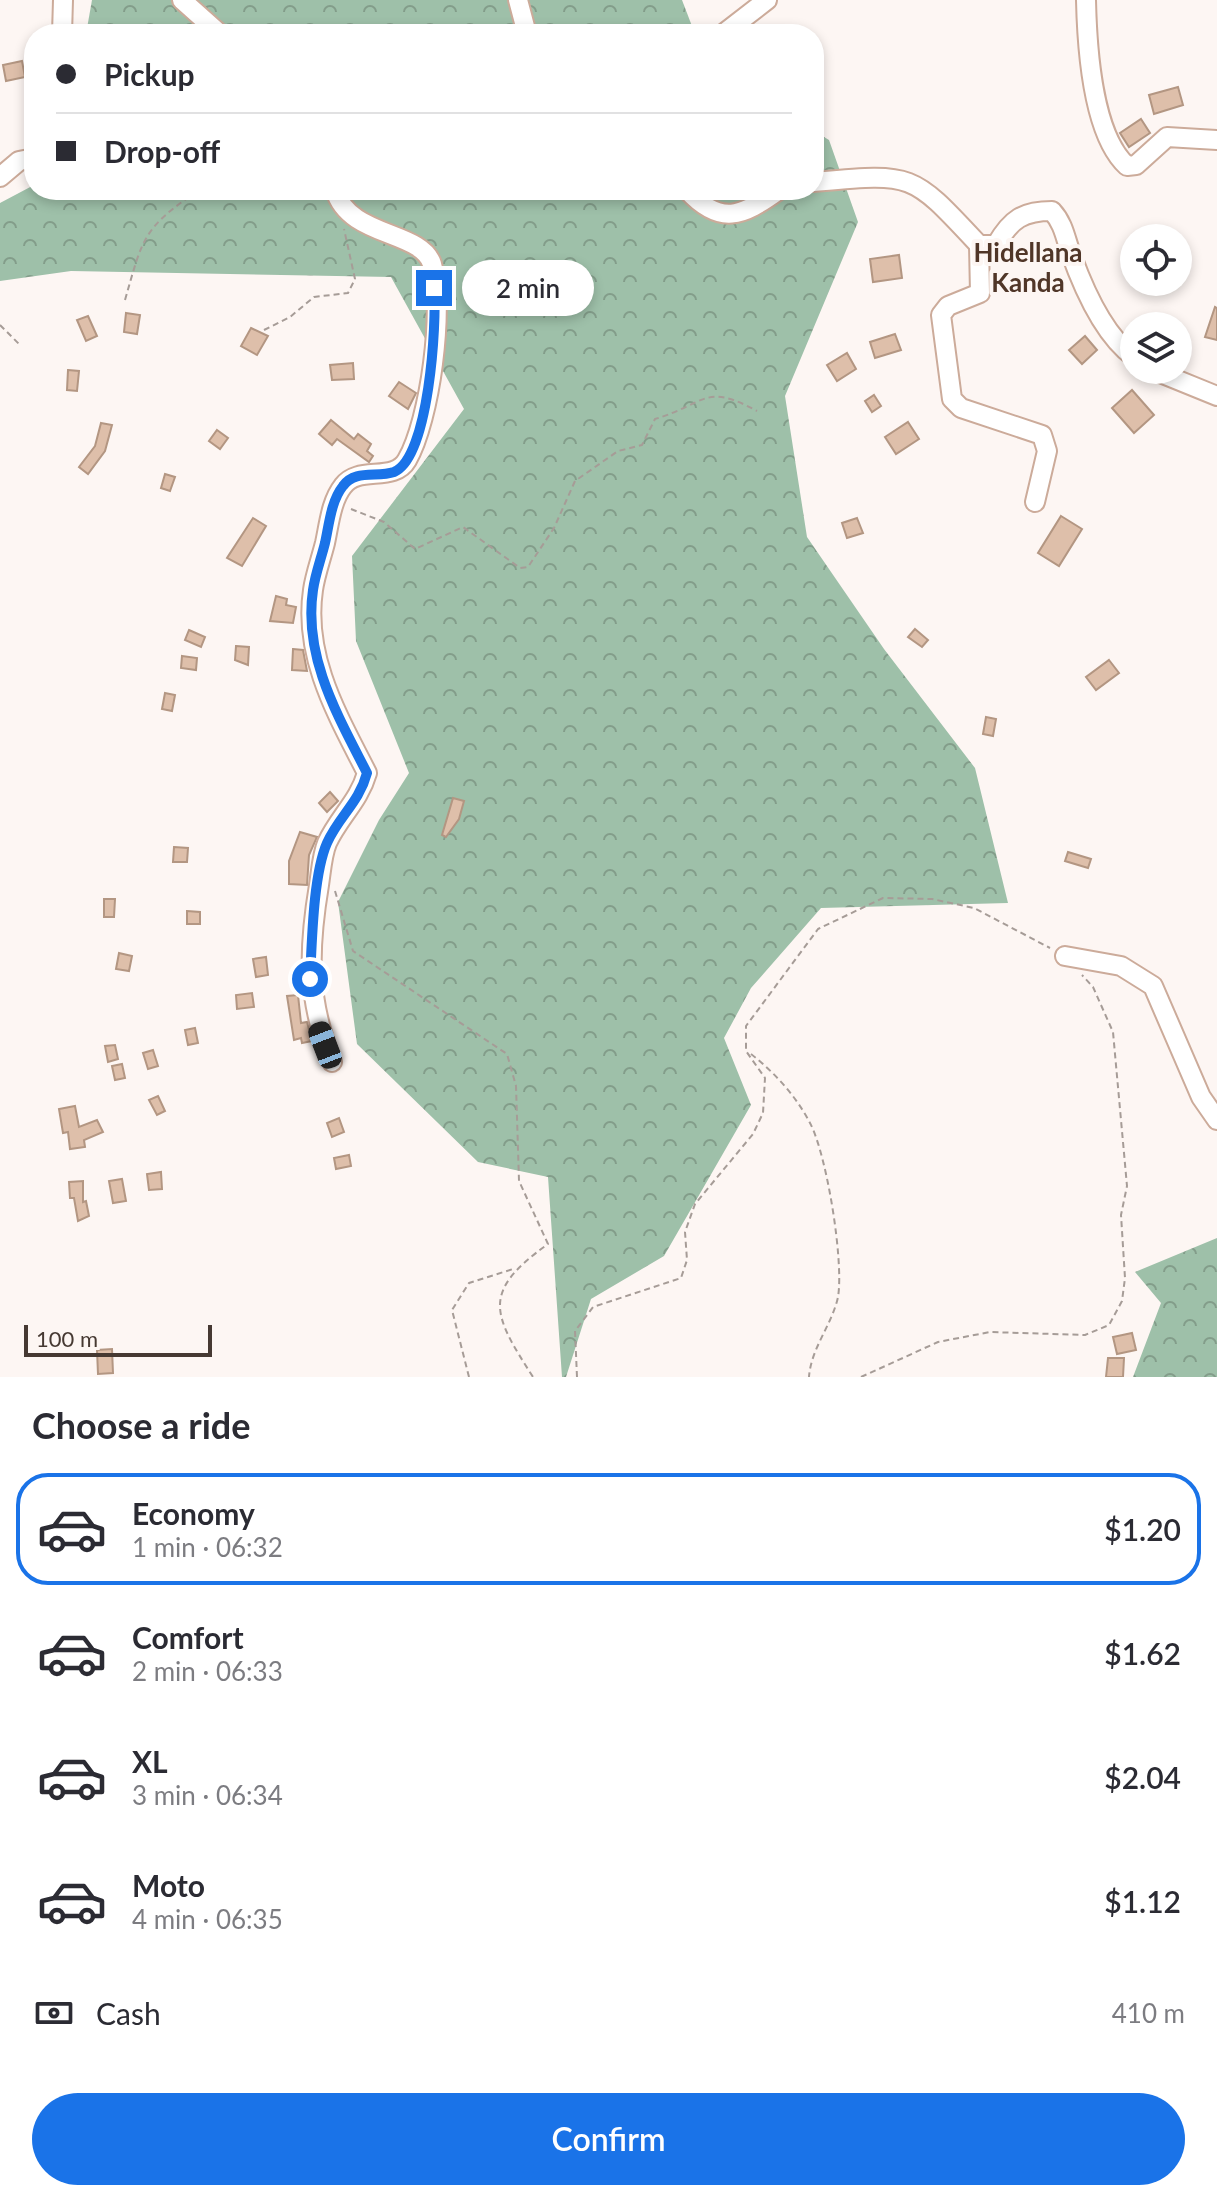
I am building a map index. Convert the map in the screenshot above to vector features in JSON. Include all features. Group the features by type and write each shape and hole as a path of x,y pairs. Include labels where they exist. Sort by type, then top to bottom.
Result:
{"street":[{"path":"62,24 63,0"},
{"path":"182,0 209,24"},
{"path":"518,0 524,24"},
{"path":"736,24 767,0"},
{"path":"1086,0 1088,48 1102,119 1127,166 1136,165 1167,137 1217,140"},
{"path":"0,177 24,160"},
{"path":"824,181 874,177 908,179 929,191 979,245 980,293 948,306 941,315 952,399 961,408 1042,435 1047,451 1035,502"},
{"path":"332,1062 318,1027 310,979 313,922 325,847 334,829 361,796 367,773 330,700 316,659 312,592 335,502 344,484 357,476 394,472 407,462 430,390 436,315 431,262 419,248 364,226 341,200"},
{"path":"699,200 714,213 724,216 765,200"},
{"path":"979,245 996,245 1008,225 1027,211 1052,211 1060,220 1071,253 1097,309 1120,344"},
{"path":"1187,384 1217,396"},
{"path":"1065,956 1121,966 1153,986 1201,1097 1217,1120"}],"path":[{"path":"125,300 140,246 153,223 185,200"},
{"path":"264,330 290,317 314,297 348,293 355,279 337,200"},
{"path":"0,325 20,345"},
{"path":"335,502 384,522 415,549 463,527 520,568 528,567 554,528 575,481 618,451 642,445 655,419 684,411 710,395 730,396 757,411"},
{"path":"334,886 353,951 507,1054 516,1086 519,1181 548,1244 514,1268 469,1283 452,1310 469,1377"},
{"path":"577,1377 575,1331 593,1307 681,1278 687,1260 685,1232 695,1204 753,1134 763,1113 765,1078 746,1051 746,1026 818,929 883,898 932,899 974,908 1065,956 1093,987 1113,1032 1127,1186 1121,1215 1125,1278 1122,1301 1109,1325 1085,1335 990,1332 938,1342 861,1377"},
{"path":"746,1051 777,1075 811,1124 824,1165 839,1259 838,1298 812,1359 809,1377"},
{"path":"514,1268 498,1302 506,1336 533,1377"}],"green space":[{"path":"92,0 682,0 691,24 88,24"},
{"path":"824,137 829,140 858,222 785,396 807,537 884,649 975,768 1008,903 821,908 751,988 724,1038 751,1105 664,1256 591,1299 566,1377 562,1377 548,1177 478,1162 357,1044 338,902 379,820 409,773 356,641 352,556 464,409 391,277 71,271 0,281 0,203 24,190 24,200 824,200"},
{"path":"1217,1238 1217,1377 1133,1377 1161,1303 1135,1272"}],"building":[{"path":"22,61 24,77 6,81 3,65"},
{"path":"1178,87 1183,105 1154,114 1149,95"},
{"path":"1141,119 1150,133 1129,147 1120,133"},
{"path":"899,255 902,278 873,282 870,259"},
{"path":"1217,308 1217,340 1205,337"},
{"path":"126,313 140,315 137,334 124,332"},
{"path":"88,316 97,336 86,341 77,320"},
{"path":"251,328 268,336 257,355 241,346"},
{"path":"895,334 901,350 875,358 870,342"},
{"path":"1085,336 1097,350 1082,364 1069,350"},
{"path":"847,353 856,369 837,381 827,365"},
{"path":"353,363 354,379 332,380 330,365"},
{"path":"68,370 79,371 77,391 67,390"},
{"path":"399,382 416,393 408,409 389,396"},
{"path":"1132,390 1154,415 1134,433 1112,408"},
{"path":"874,395 881,406 872,412 865,401"},
{"path":"331,420 354,439 358,434 371,444 367,451 373,456 369,462 337,439 332,445 319,434"},
{"path":"908,422 919,439 896,454 885,437"},
{"path":"101,423 112,425 105,451 88,474 79,467 95,446"},
{"path":"217,430 228,438 220,449 209,441"},
{"path":"165,474 175,477 170,491 161,488"},
{"path":"1061,516 1082,529 1059,566 1038,553"},
{"path":"253,518 266,526 242,566 227,558"},
{"path":"857,518 863,533 847,538 842,523"},
{"path":"276,596 287,599 286,605 296,607 293,623 270,621"},
{"path":"915,629 928,640 922,647 908,637"},
{"path":"189,630 205,637 201,647 185,640"},
{"path":"236,646 249,647 248,665 235,660"},
{"path":"293,649 303,650 307,671 292,670"},
{"path":"182,656 197,658 196,670 181,668"},
{"path":"1109,660 1119,673 1096,690 1086,677"},
{"path":"165,693 175,695 172,711 162,709"},
{"path":"986,717 996,719 993,736 983,734"},
{"path":"330,792 338,801 327,812 319,803"},
{"path":"453,798 464,801 459,819 446,837 442,835"},
{"path":"300,832 317,837 309,855 307,885 289,884 289,861"},
{"path":"174,847 188,848 187,862 173,862"},
{"path":"1068,852 1091,859 1088,868 1065,861"},
{"path":"104,899 115,899 114,917 104,917"},
{"path":"187,911 200,912 200,924 187,924"},
{"path":"119,953 132,956 129,971 116,969"},
{"path":"266,957 268,975 256,977 253,959"},
{"path":"252,993 254,1007 237,1009 236,995"},
{"path":"298,995 301,1023 307,1022 312,1041 302,1043 301,1038 294,1040 287,996"},
{"path":"195,1028 198,1043 188,1045 185,1030"},
{"path":"115,1045 118,1059 108,1062 105,1046"},
{"path":"153,1050 158,1066 148,1069 143,1053"},
{"path":"122,1064 125,1078 115,1080 112,1066"},
{"path":"158,1096 165,1111 157,1115 149,1100"},
{"path":"75,1106 79,1127 97,1120 103,1132 84,1140 85,1147 70,1149 68,1132 63,1133 59,1109"},
{"path":"339,1118 344,1132 332,1137 327,1123"},
{"path":"349,1155 351,1166 336,1169 334,1158"},
{"path":"161,1172 162,1189 149,1190 147,1174"},
{"path":"122,1179 126,1201 113,1203 109,1181"},
{"path":"83,1181 83,1202 86,1201 89,1216 78,1221 74,1198 70,1198 69,1182"},
{"path":"1132,1333 1136,1350 1117,1354 1113,1337"},
{"path":"112,1349 113,1373 98,1374 97,1350"},
{"path":"1108,1358 1124,1358 1123,1377 1106,1377"}],"district":[{"name":"Hidellana Kanda","path":"1028,267"}],"route":[{"path":"310,979 313,922 325,847 334,829 361,796 367,773 330,700 316,659 312,592 335,502 344,484 357,476 394,472 407,462 430,390 436,315 434,288"}]}
